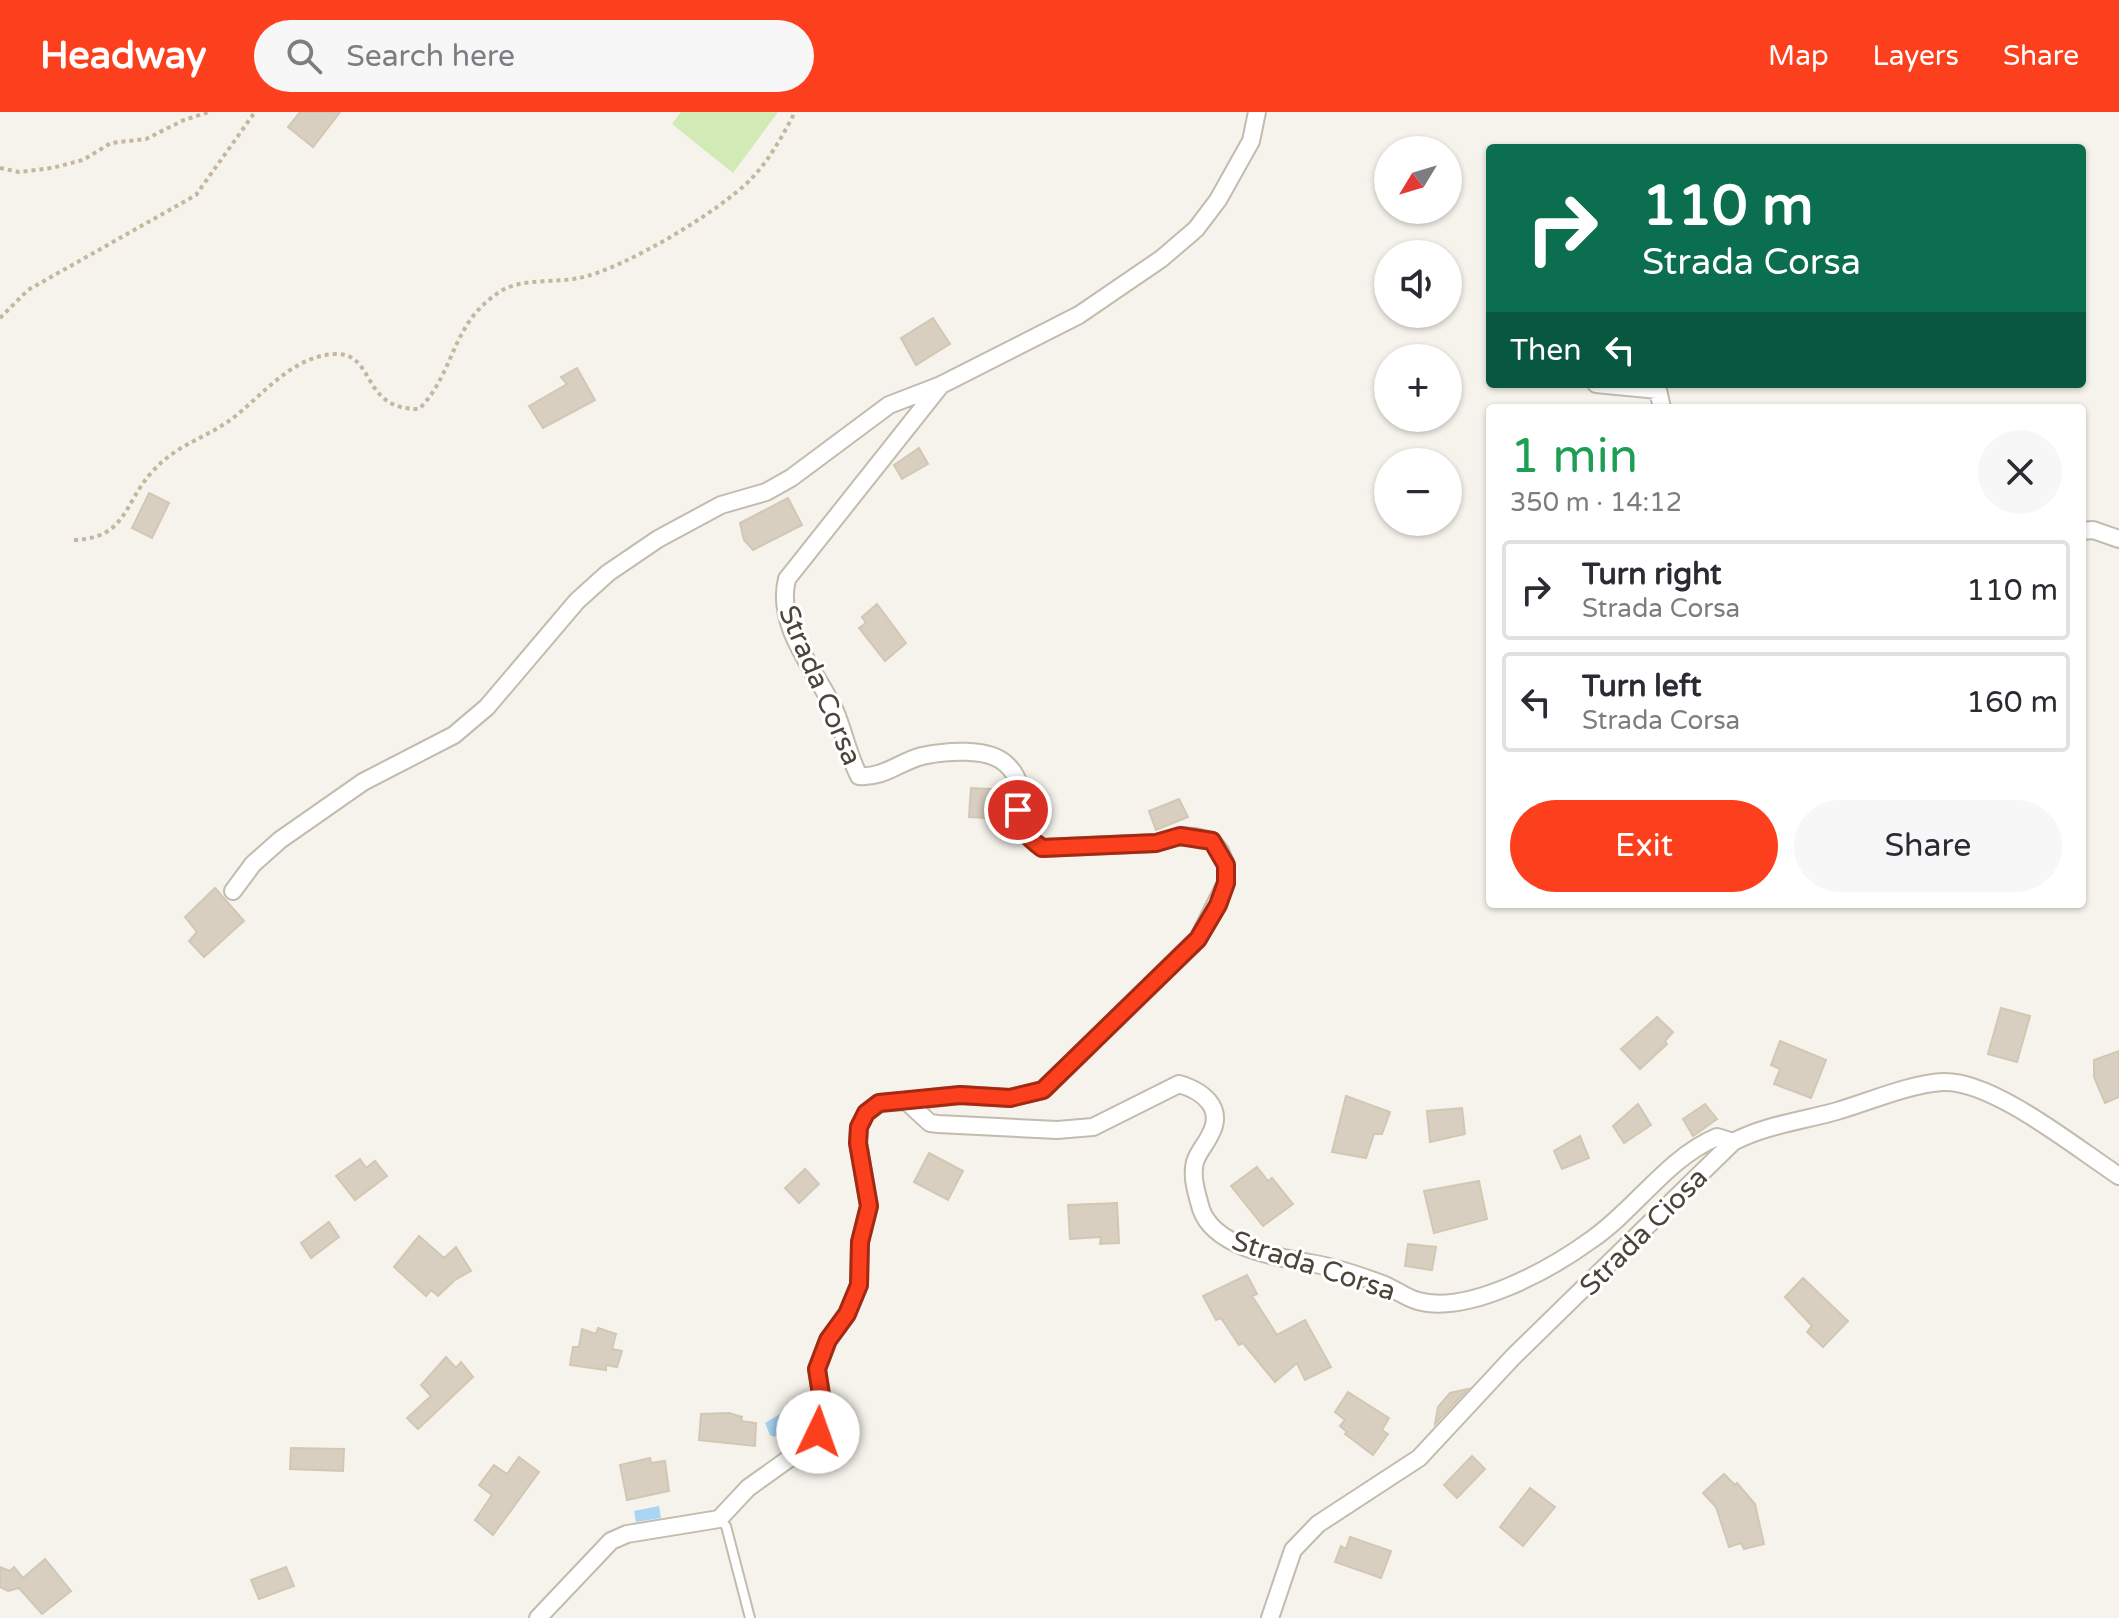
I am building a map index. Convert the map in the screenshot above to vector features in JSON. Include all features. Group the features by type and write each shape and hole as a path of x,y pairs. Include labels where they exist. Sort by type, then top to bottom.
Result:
{"street":[{"name":"Strada Corsa","path":"233,891 253,864 280,840 363,782 454,735 487,707 577,601 608,573 658,539 721,505 766,492 791,478 889,405 941,385 1079,315 1161,259 1196,229 1218,200 1251,141 1257,112"},
{"name":"Strada Corsa","path":"719,1519 748,1488 808,1445 818,1432 822,1401 817,1369 828,1340 847,1314 859,1285 860,1242 869,1206 858,1143 859,1127 866,1113 879,1103 960,1095 1010,1098 1043,1090 1198,939 1218,905 1226,883 1226,865 1220,851 1212,841 1195,837 1180,836 1156,843 1042,848 1029,839 1020,826 1018,778 1004,761 984,755 950,752 920,757 876,777 859,776 835,712 790,626 783,594 787,579 941,385"},
{"path":"1620,388 1658,390 1661,404"},
{"path":"2086,531 2119,539"},
{"name":"Strada Ciosa","path":"1270,1618 1293,1550 1318,1524 1419,1458 1513,1357 1733,1142 1758,1129 1800,1121 1929,1084 1954,1082 1990,1092 2119,1176"},
{"name":"Strada Corsa","path":"906,1101 930,1123 1057,1130 1093,1127 1179,1084 1199,1090 1211,1103 1216,1117 1213,1132 1196,1160 1193,1175 1206,1223 1223,1236 1250,1247 1330,1266 1418,1301 1454,1303 1506,1288 1592,1240 1694,1149 1717,1137 1733,1142"},
{"path":"538,1618 611,1541 627,1534 719,1519"}],"lane":[{"path":"719,1519 726,1526 750,1618"}],"path":[{"path":"0,168 19,172 83,160 111,143 146,139 184,120 209,112"},
{"path":"0,318 28,290 196,195 255,112"},
{"path":"74,540 106,534 119,524 151,472 175,451 236,416 267,385 318,358 333,354 350,356 363,366 374,392 388,403 403,409 419,409 430,398 465,323 485,304 510,287 580,278 615,267 671,236 752,178 795,112"}],"green space":[{"path":"681,112 778,112 733,173 672,124"}],"water":[{"path":"790,1408 797,1412 798,1420 774,1437 770,1435 765,1423"},
{"path":"659,1506 661,1518 636,1522 634,1511"}],"building":[{"path":"300,112 340,112 313,147 288,127"},
{"path":"933,318 950,344 916,365 901,338"},
{"path":"577,368 595,400 543,428 529,406 567,384 561,377"},
{"path":"919,448 928,464 902,479 894,465"},
{"path":"149,493 169,503 152,538 132,528"},
{"path":"788,498 802,525 753,550 744,540 740,523"},
{"path":"877,604 906,643 885,661 859,628 866,623 862,617"},
{"path":"971,788 1008,790 1008,819 969,817"},
{"path":"1179,799 1188,817 1156,830 1149,811"},
{"path":"215,888 244,921 204,957 189,941 197,932 185,917"},
{"path":"2001,1008 2030,1016 2017,1062 1988,1054"},
{"path":"1657,1017 1673,1032 1665,1041 1667,1044 1640,1069 1621,1049"},
{"path":"1780,1041 1826,1060 1811,1098 1774,1084 1780,1069 1771,1065"},
{"path":"2119,1051 2119,1097 2105,1103 2094,1077 2094,1060"},
{"path":"1346,1096 1390,1112 1382,1134 1374,1134 1366,1158 1332,1152"},
{"path":"1638,1104 1651,1125 1624,1143 1613,1126"},
{"path":"1705,1104 1717,1119 1693,1136 1683,1119"},
{"path":"1462,1108 1465,1134 1430,1142 1427,1111"},
{"path":"1580,1136 1589,1158 1562,1169 1554,1151"},
{"path":"929,1153 963,1171 948,1200 914,1182"},
{"path":"360,1159 366,1168 375,1161 387,1176 355,1200 336,1176"},
{"path":"1257,1167 1268,1181 1272,1178 1293,1204 1263,1226 1231,1186"},
{"path":"805,1169 819,1184 799,1203 785,1188"},
{"path":"1479,1181 1487,1219 1434,1233 1424,1191"},
{"path":"1117,1203 1119,1243 1100,1244 1101,1237 1070,1239 1068,1205"},
{"path":"329,1222 339,1237 311,1258 301,1243"},
{"path":"419,1236 444,1258 456,1247 471,1271 455,1280 438,1296 431,1290 426,1296 394,1267"},
{"path":"1408,1244 1436,1247 1432,1270 1405,1266"},
{"path":"1247,1275 1257,1294 1252,1296 1277,1335 1305,1320 1331,1367 1305,1380 1297,1363 1275,1382 1243,1343 1239,1345 1221,1318 1216,1320 1203,1296"},
{"path":"1803,1278 1848,1321 1823,1347 1807,1332 1812,1326 1785,1297"},
{"path":"598,1328 616,1334 612,1349 622,1351 617,1367 606,1365 606,1370 570,1365 573,1347 579,1347 582,1329 596,1334"},
{"path":"446,1357 456,1368 461,1362 473,1377 418,1429 407,1418 431,1396 421,1385"},
{"path":"1468,1389 1435,1424 1438,1407 1450,1393"},
{"path":"1348,1392 1389,1418 1382,1430 1388,1434 1373,1455 1345,1434 1347,1432 1340,1426 1345,1420 1335,1412"},
{"path":"729,1413 742,1417 741,1421 756,1423 755,1446 699,1440 701,1414"},
{"path":"291,1448 344,1449 343,1471 290,1469"},
{"path":"1472,1456 1485,1469 1457,1498 1444,1485"},
{"path":"519,1457 539,1472 493,1535 475,1520 492,1495 479,1485 494,1465 507,1474"},
{"path":"650,1458 651,1463 665,1461 669,1491 627,1500 620,1465"},
{"path":"1724,1474 1735,1485 1737,1483 1755,1504 1764,1544 1744,1549 1741,1543 1729,1547 1716,1507 1703,1493"},
{"path":"1530,1488 1555,1507 1523,1546 1500,1527"},
{"path":"1350,1537 1391,1551 1381,1578 1335,1562 1341,1546 1346,1549"},
{"path":"45,1559 71,1591 42,1614 19,1588 8,1591 0,1587 0,1567 10,1571 14,1567 23,1578"},
{"path":"286,1567 294,1586 259,1599 251,1580"}],"route":[{"path":"818,1432 822,1401 817,1369 828,1340 847,1314 859,1285 860,1242 869,1206 858,1143 859,1127 866,1113 879,1103 960,1095 1010,1098 1043,1090 1198,939 1218,905 1226,883 1226,865 1212,841 1180,836 1156,843 1042,848 1029,839 1020,826 1018,810"}]}
